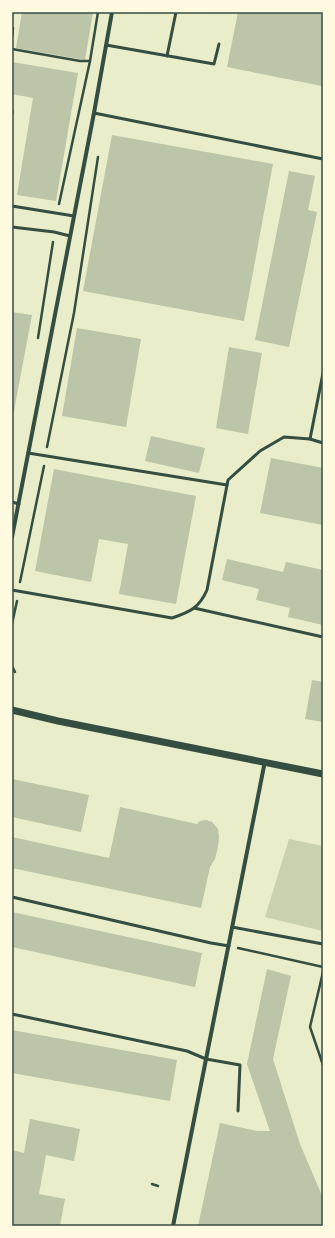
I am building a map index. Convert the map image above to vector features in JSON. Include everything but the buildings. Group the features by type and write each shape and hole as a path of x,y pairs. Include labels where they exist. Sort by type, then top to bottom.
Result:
{"street":[{"path":"12,537 94,113 112,12"},
{"path":"12,710 58,721 265,761 323,774"},
{"path":"173,1226 265,761"}],"lane":[{"path":"167,56 176,12"},
{"path":"106,45 214,64 219,44"},
{"path":"94,113 323,159"},
{"path":"12,206 74,216"},
{"path":"12,227 54,232 70,236"},
{"path":"310,439 323,374"},
{"path":"12,590 172,618 189,612 203,600 207,590 228,480 260,451 284,437 310,439 323,442"},
{"path":"28,453 227,485"},
{"path":"12,502 19,504"},
{"path":"194,608 323,637"},
{"path":"12,897 229,946"},
{"path":"232,927 323,944"},
{"path":"12,1014 187,1052 206,1060 240,1065 238,1111"}],"path":[{"path":"57,213 90,62 98,12"},
{"path":"12,36 13,28"},
{"path":"12,49 90,62"},
{"path":"12,624 74,313 99,153"},
{"path":"37,340 54,232"},
{"path":"12,666 15,672"},
{"path":"229,946 323,967"},
{"path":"323,972 310,1027 323,1065"},
{"path":"152,1184 158,1186"}],"green space":[{"path":"289,839 323,846 323,931 265,917"}]}
